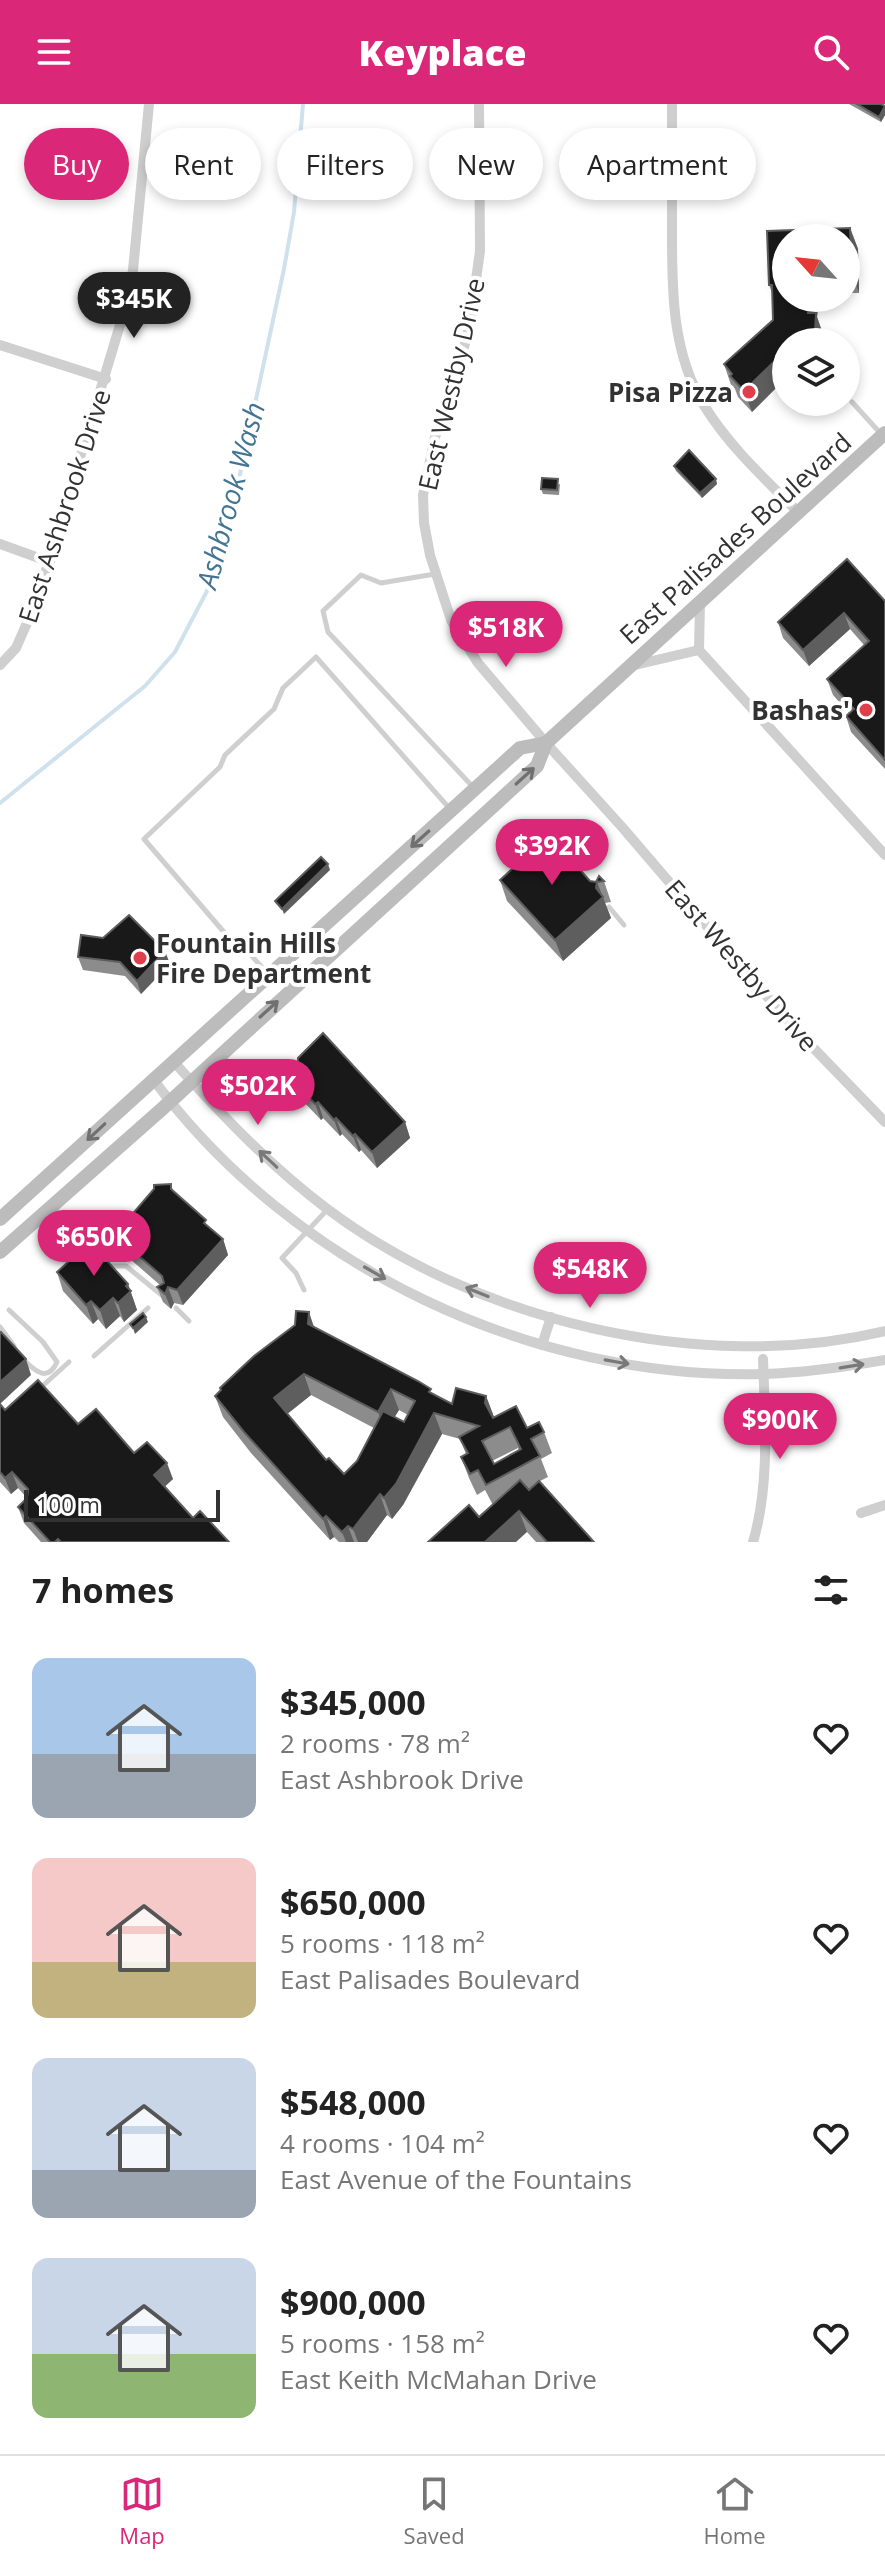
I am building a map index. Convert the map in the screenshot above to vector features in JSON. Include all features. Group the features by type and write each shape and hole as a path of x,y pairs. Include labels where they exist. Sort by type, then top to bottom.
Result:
{"street":[{"name":"East Ashbrook Drive","path":"0,665 22,637 50,562 126,305 133,270 149,104"},
{"name":"East Westby Drive","path":"479,104 480,251 470,323 459,368 435,437 423,495 424,523 451,620 463,641 546,743 795,1029 885,1122"},
{"path":"672,104 672,287 681,350 703,403 717,425 735,449 798,512"},
{"path":"0,345 106,379"},
{"name":"East Palisades Boulevard","path":"0,1252 170,1102 537,766 546,743 884,434"},
{"path":"0,544 50,562"},
{"path":"700,602 699,650 885,855"},
{"path":"629,667 699,650"},
{"name":"East Palisades Boulevard","path":"0,1219 520,748 546,743"},
{"path":"173,1061 269,1161 327,1209 399,1255 476,1291 551,1317 656,1340 762,1346 823,1342 885,1331"},
{"path":"153,1079 170,1102 229,1163 309,1232 369,1270 475,1322 542,1345 654,1368 704,1373 814,1371 885,1360"},
{"path":"542,1345 551,1317"},
{"path":"753,1542 761,1513 763,1486 763,1359"},
{"path":"861,1513 885,1505"}],"lane":[{"path":"860,410 884,434"},
{"path":"436,574 381,583 361,575 323,611 328,632 475,789"},
{"path":"270,975 250,954 241,952 144,839 220,767 225,755 274,709 283,688 316,657 451,811"},
{"path":"609,907 624,925"},
{"path":"304,1290 296,1273 282,1258 327,1209"},
{"path":"111,1266 126,1266 164,1297"},
{"path":"94,1356 148,1308"},
{"path":"176,1308 189,1321"},
{"path":"0,1327 38,1374 44,1375 54,1368 56,1357 9,1310"},
{"path":"34,1394 69,1362"}],"building":[{"path":"857,104 881,104 885,106 879,117"},
{"path":"767,231 772,231 772,285 769,285"},
{"path":"773,312 816,313 815,328 772,328 772,364 744,391 724,364 773,320"},
{"path":"689,450 716,479 700,493 674,466"},
{"path":"542,478 558,479 557,490 541,489"},
{"path":"847,559 885,601 885,760 846,716 854,709 827,679 869,641 844,613 803,650 778,622"},
{"path":"545,831 590,881 596,882 599,876 604,881 597,882 596,888 603,897 555,940 500,880 534,849 530,845"},
{"path":"321,857 328,864 282,909 275,901"},
{"path":"129,915 165,951 137,981 120,962 78,957 81,935 103,938"},
{"path":"323,1033 405,1122 372,1152 318,1102 315,1104 297,1084 298,1058"},
{"path":"171,1184 171,1189 223,1239 177,1290 168,1287 165,1294 157,1287 164,1283 162,1276 117,1237 154,1185"},
{"path":"90,1242 131,1291 118,1303 113,1298 100,1310 91,1301 86,1305 57,1272"},
{"path":"296,1311 309,1312 308,1324 418,1381 431,1389 429,1392 452,1404 456,1388 486,1396 485,1403 493,1418 516,1406 527,1428 539,1422 544,1432 531,1439 540,1456 486,1485 478,1470 470,1474 461,1457 468,1453 459,1437 479,1426 434,1413 396,1484 384,1498 380,1494 353,1529 348,1526 342,1532 326,1516 323,1519 215,1396 254,1356 295,1325","holes":["304,1374 378,1412 391,1389 415,1401 404,1422 383,1411 357,1461 344,1474 329,1458 326,1460 274,1398","510,1427 521,1449 494,1464 482,1441"]},
{"path":"143,1313 146,1317 133,1328 130,1324"},
{"path":"0,1333 26,1359 0,1382"},
{"path":"38,1380 78,1424 96,1409 134,1453 147,1442 167,1463 154,1475 193,1518 200,1511 229,1542 61,1542 58,1539 50,1542 18,1507 27,1498 28,1489 12,1472 5,1478 0,1472 0,1404 5,1410"},
{"path":"520,1480 529,1490 539,1481 594,1542 547,1542 519,1511 485,1542 428,1542 469,1505 479,1517"}],"waterway":[{"name":"Ashbrook Wash","path":"0,803 145,686 175,652 207,591 234,502 284,269 294,212 303,104"}],"place":[{"name":"Pisa Pizza","path":"749,392"},
{"name":"Bashas'","path":"866,710"},
{"name":"Fountain Hills Fire Department","path":"140,958"}]}
